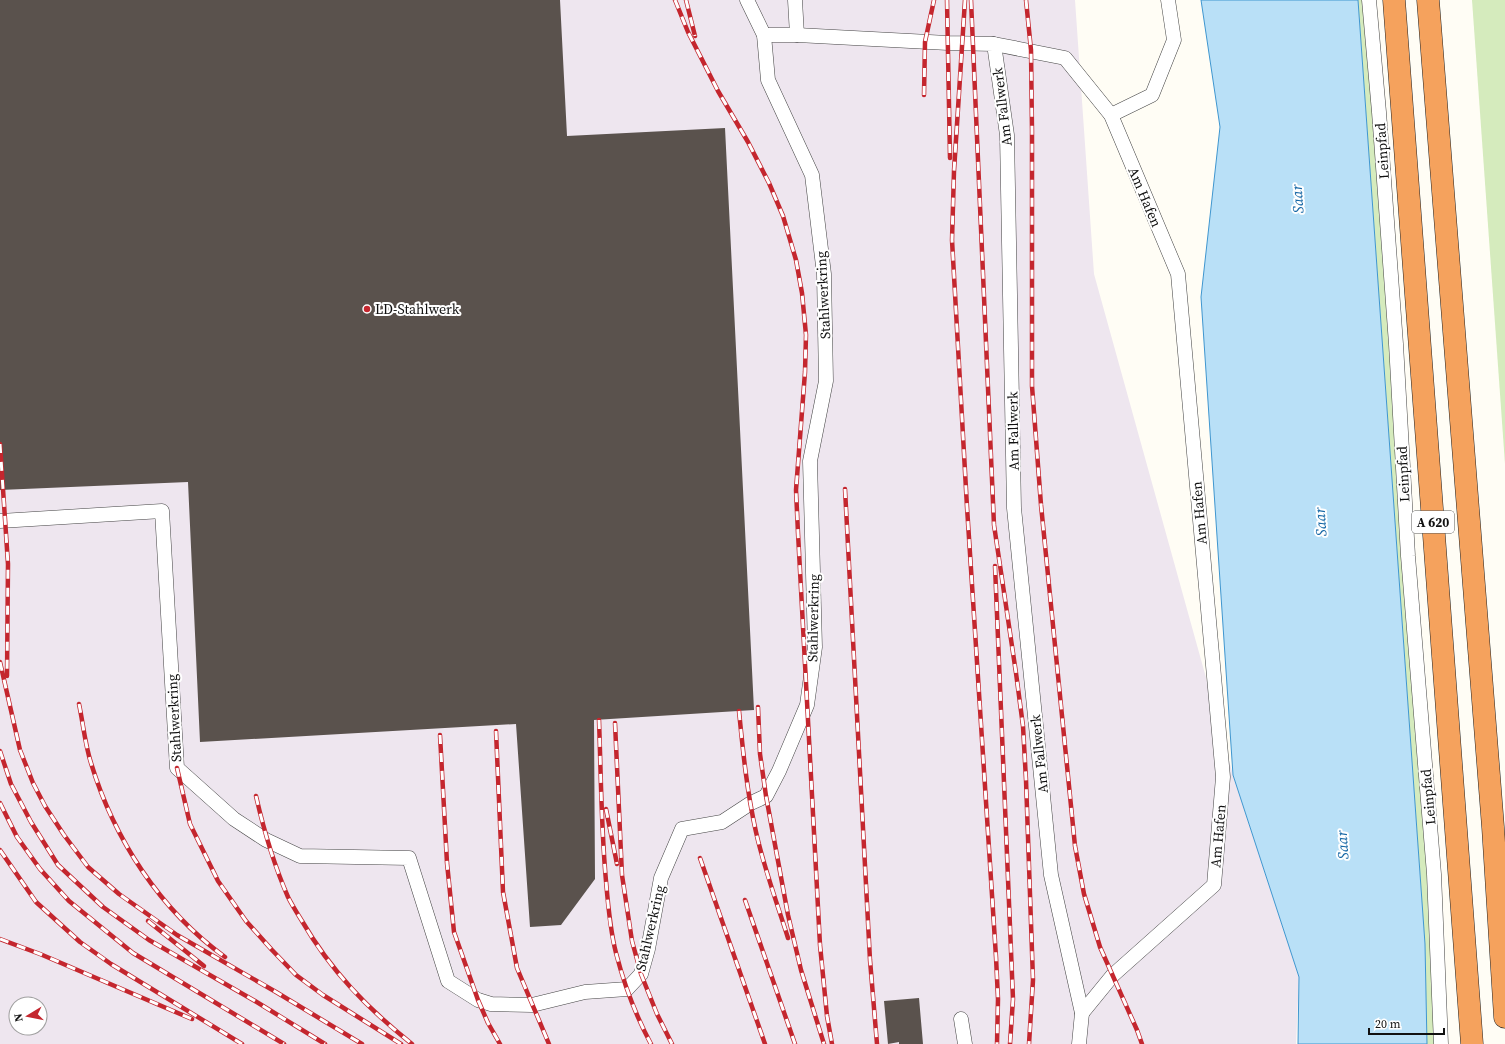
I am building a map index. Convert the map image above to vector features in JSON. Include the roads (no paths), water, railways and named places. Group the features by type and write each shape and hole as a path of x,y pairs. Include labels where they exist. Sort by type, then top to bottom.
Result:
{"highway":[{"name":"A 620","path":"1394,0 1472,1044"},
{"name":"A 620","path":"1428,0 1493,827 1505,1017"}],"lane":[{"name":"Stahlwerkring","path":"0,521 162,511 177,768 234,819 266,840 300,856 409,858 448,981 478,1000 491,1004 532,1005 585,992 628,989 641,974 648,949 661,878 682,829 722,822 766,796 780,771 807,705 815,647 810,461 826,380 824,274 812,175 768,80 764,35 747,0"},
{"path":"795,0 797,35"},
{"path":"1111,114 1152,95 1174,40 1168,0"},
{"name":"Leinpfad","path":"1370,0 1396,344 1408,556 1434,874 1441,1044"},
{"path":"764,35 797,35 948,44 994,44"},
{"name":"Am Hafen","path":"994,44 1065,58 1111,114 1178,274 1223,778 1214,885 1112,975 1082,1013"},
{"name":"Am Fallwerk","path":"994,44 1008,135 1014,508 1051,875 1082,1013 1079,1044"},
{"path":"961,1018 965,1044"}],"water":[{"name":"Saar","path":"1201,0 1358,0 1425,944 1427,1044 1298,1044 1299,977 1233,775 1201,297 1220,127"}],"railway":[{"path":"675,0 688,32 718,91 748,142 769,183 783,216 796,260 802,293 806,335 805,372 796,490 820,945 827,1016 832,1044"},
{"path":"686,0 695,36"},
{"path":"924,95 925,42 934,0"},
{"path":"947,0 950,158"},
{"path":"965,0 954,171 952,240 967,507 996,957 998,999 997,1044"},
{"path":"971,0 994,525 1023,726 1033,980 1029,1044"},
{"path":"1026,0 1031,50 1032,386 1041,505 1075,846 1084,894 1100,947 1142,1044"},
{"path":"0,444 8,564 7,676"},
{"path":"845,489 870,960 877,1044"},
{"path":"995,566 1013,999 1010,1044"},
{"path":"0,662 20,750 33,783 45,806 88,867 119,894 177,935 362,1044"},
{"path":"79,704 91,763 112,819 126,845 142,871 180,918 225,957"},
{"path":"758,707 760,754 766,796 788,915 801,970 824,1044"},
{"path":"739,711 748,787 756,832 788,938"},
{"path":"599,720 603,841 611,926 616,953 627,988 635,1011 651,1044"},
{"path":"615,723 622,875 632,941 641,974 657,1014 672,1044"},
{"path":"496,731 503,892 517,968 549,1044"},
{"path":"440,735 447,863 454,932 478,1000 488,1023 500,1044"},
{"path":"0,751 11,784 31,822 58,865 103,907 149,940 255,1001 325,1044"},
{"path":"177,768 190,824 218,881 246,921 296,975 323,995 401,1044"},
{"path":"256,796 262,822 278,873 291,903 313,939 351,988 380,1017 412,1044"},
{"path":"0,803 17,837 40,869 69,901 133,953 284,1044"},
{"path":"606,809 617,864"},
{"path":"0,850 36,902 80,942 111,964 242,1044"},
{"path":"700,858 765,1044"},
{"path":"745,900 795,1044"},
{"path":"148,921 204,966"},
{"path":"0,939 40,954 192,1019"}],"place":[{"name":"LD-Stahlwerk","path":"367,309"}]}
